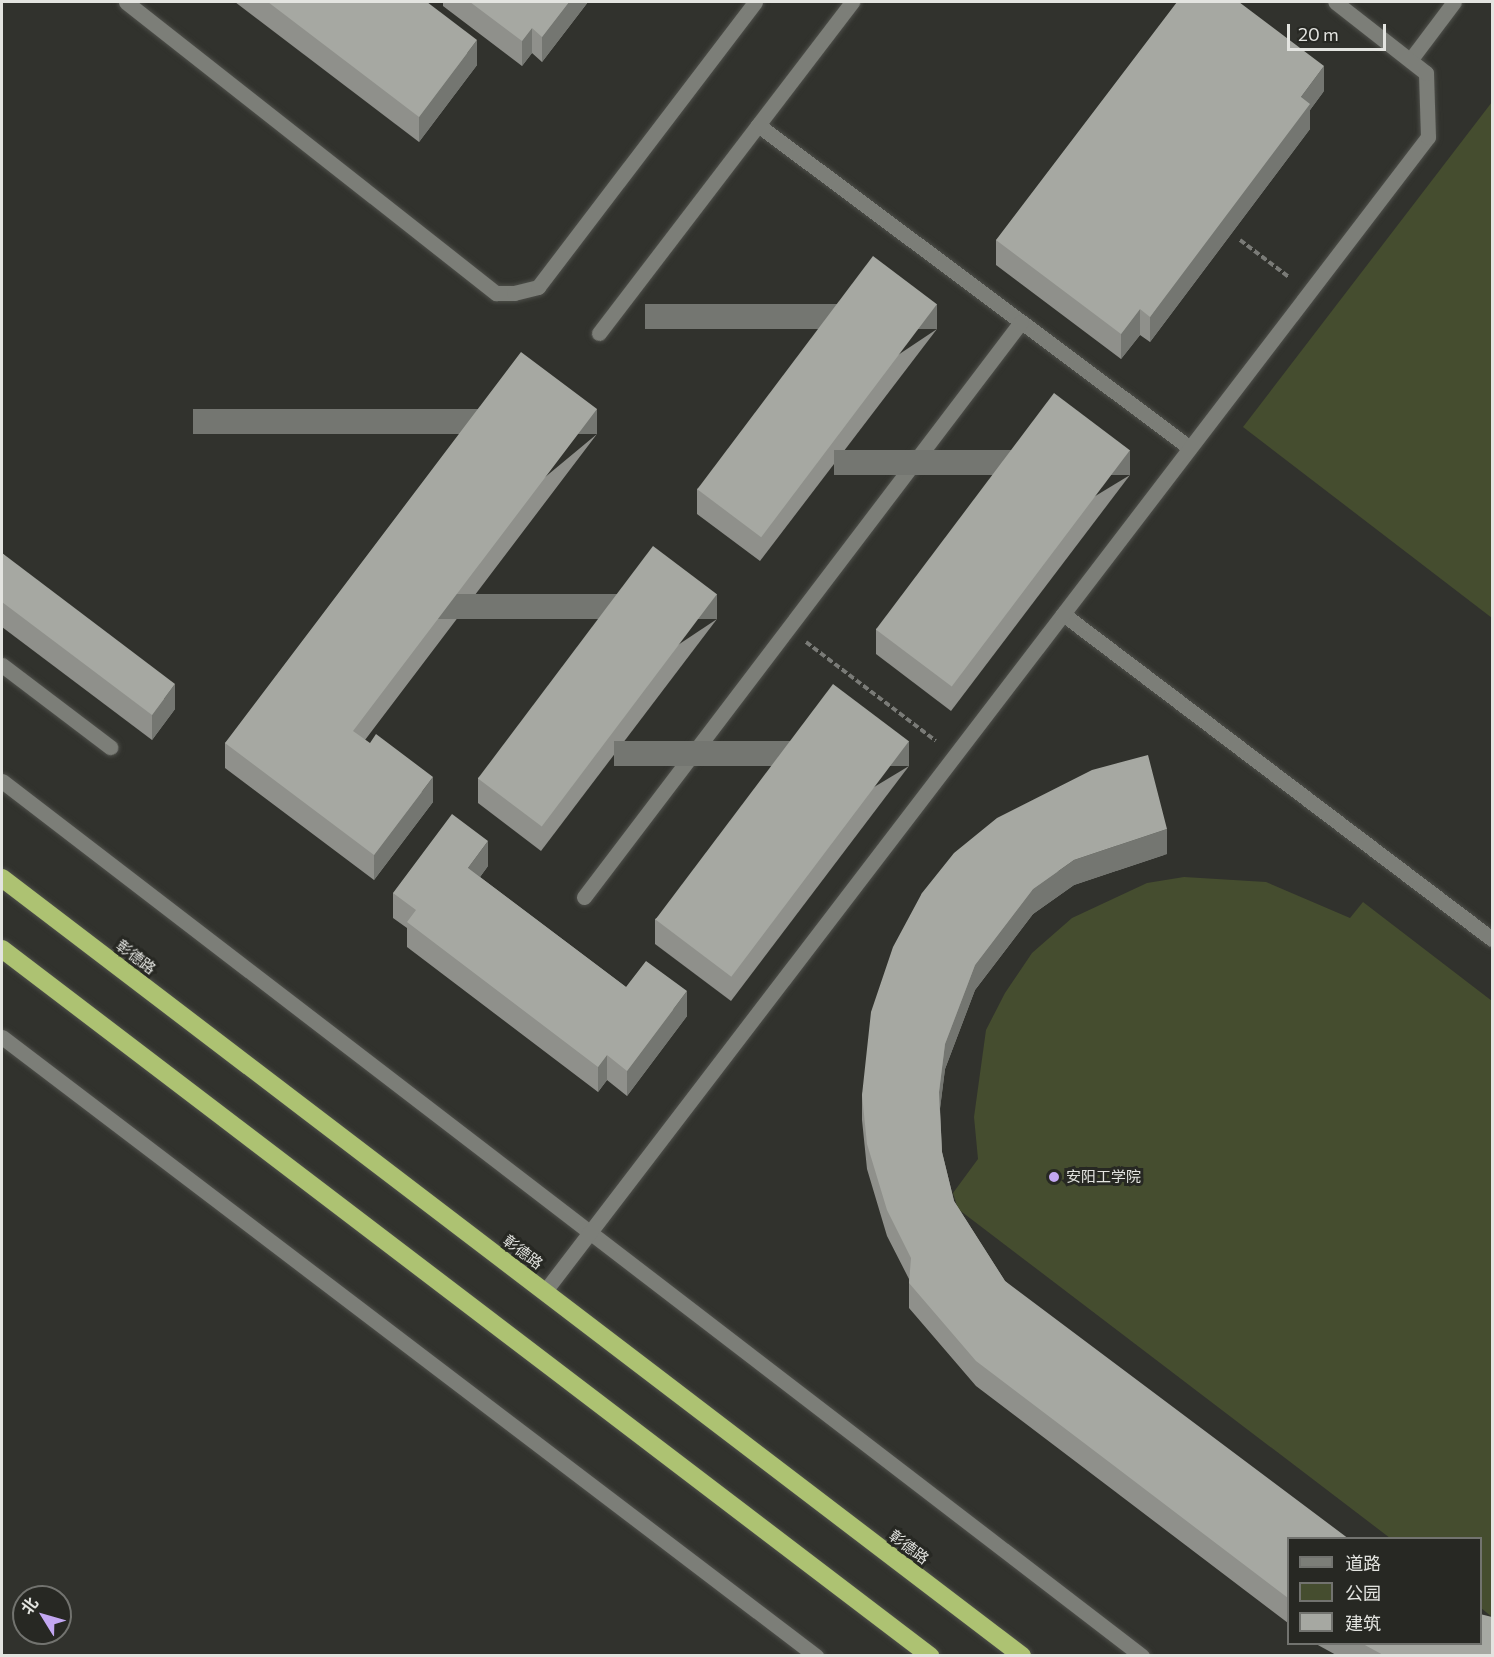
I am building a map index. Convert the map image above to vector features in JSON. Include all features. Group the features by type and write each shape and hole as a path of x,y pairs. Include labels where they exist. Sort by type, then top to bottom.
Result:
{"highway":[{"name":"彰德路","path":"2,878 1022,1656"},
{"path":"2,949 930,1656"}],"street":[{"path":"126,2 496,293 514,293 538,287 755,2"},
{"path":"599,333 852,2"},
{"path":"545,1291 1428,136 1426,72 1411,58 1335,2"},
{"path":"1411,58 1454,2"},
{"path":"758,125 1190,448"},
{"path":"584,897 1021,322"},
{"path":"1063,614 1492,939"},
{"path":"2,665 110,747"},
{"path":"2,782 1142,1656"},
{"path":"2,1037 816,1656"}],"path":[{"path":"1240,240 1310,292"},
{"path":"788,629 955,755"}],"green space":[{"path":"1492,102 1492,618 1243,427"},
{"path":"1184,877 1266,882 1350,918 1363,902 1492,1001 1492,1617 1482,1609 1482,1537 1389,1537 958,1209 953,1193 978,1159 974,1117 986,1030 1005,993 1032,953 1072,918 1147,883"}],"building":[{"path":"268,2 427,2 477,40 419,117"},
{"path":"470,2 569,2 542,37 532,28 522,41"},
{"path":"1177,2 1239,2 1324,66 1301,97 1310,104 1150,317 1140,309 1121,334 996,240"},
{"path":"873,256 937,304 761,537 697,489"},
{"path":"521,352 597,409 353,731 370,743 376,734 433,777 374,855 225,743"},
{"path":"1054,393 1130,450 952,687 876,629"},
{"path":"653,546 717,594 542,827 478,778"},
{"path":"2,553 175,684 152,715 2,602"},
{"path":"833,684 909,741 731,977 655,920"},
{"path":"1148,755 1167,829 1074,860 1033,889 975,965 945,1044 939,1092 942,1152 954,1201 1005,1281 1346,1537 1287,1537 1287,1597 976,1361 909,1283 911,1258 887,1210 867,1144 862,1095 871,1012 893,947 922,893 954,853 997,818 1092,770"},
{"path":"452,814 488,841 468,868 626,987 646,961 687,991 627,1071 607,1055 598,1067 407,922 416,910 393,893"},
{"path":"1482,1614 1492,1617 1492,1656 1385,1656 1365,1645 1482,1645"}],"place":[{"name":"安阳工学院","path":"1054,1177"}]}
